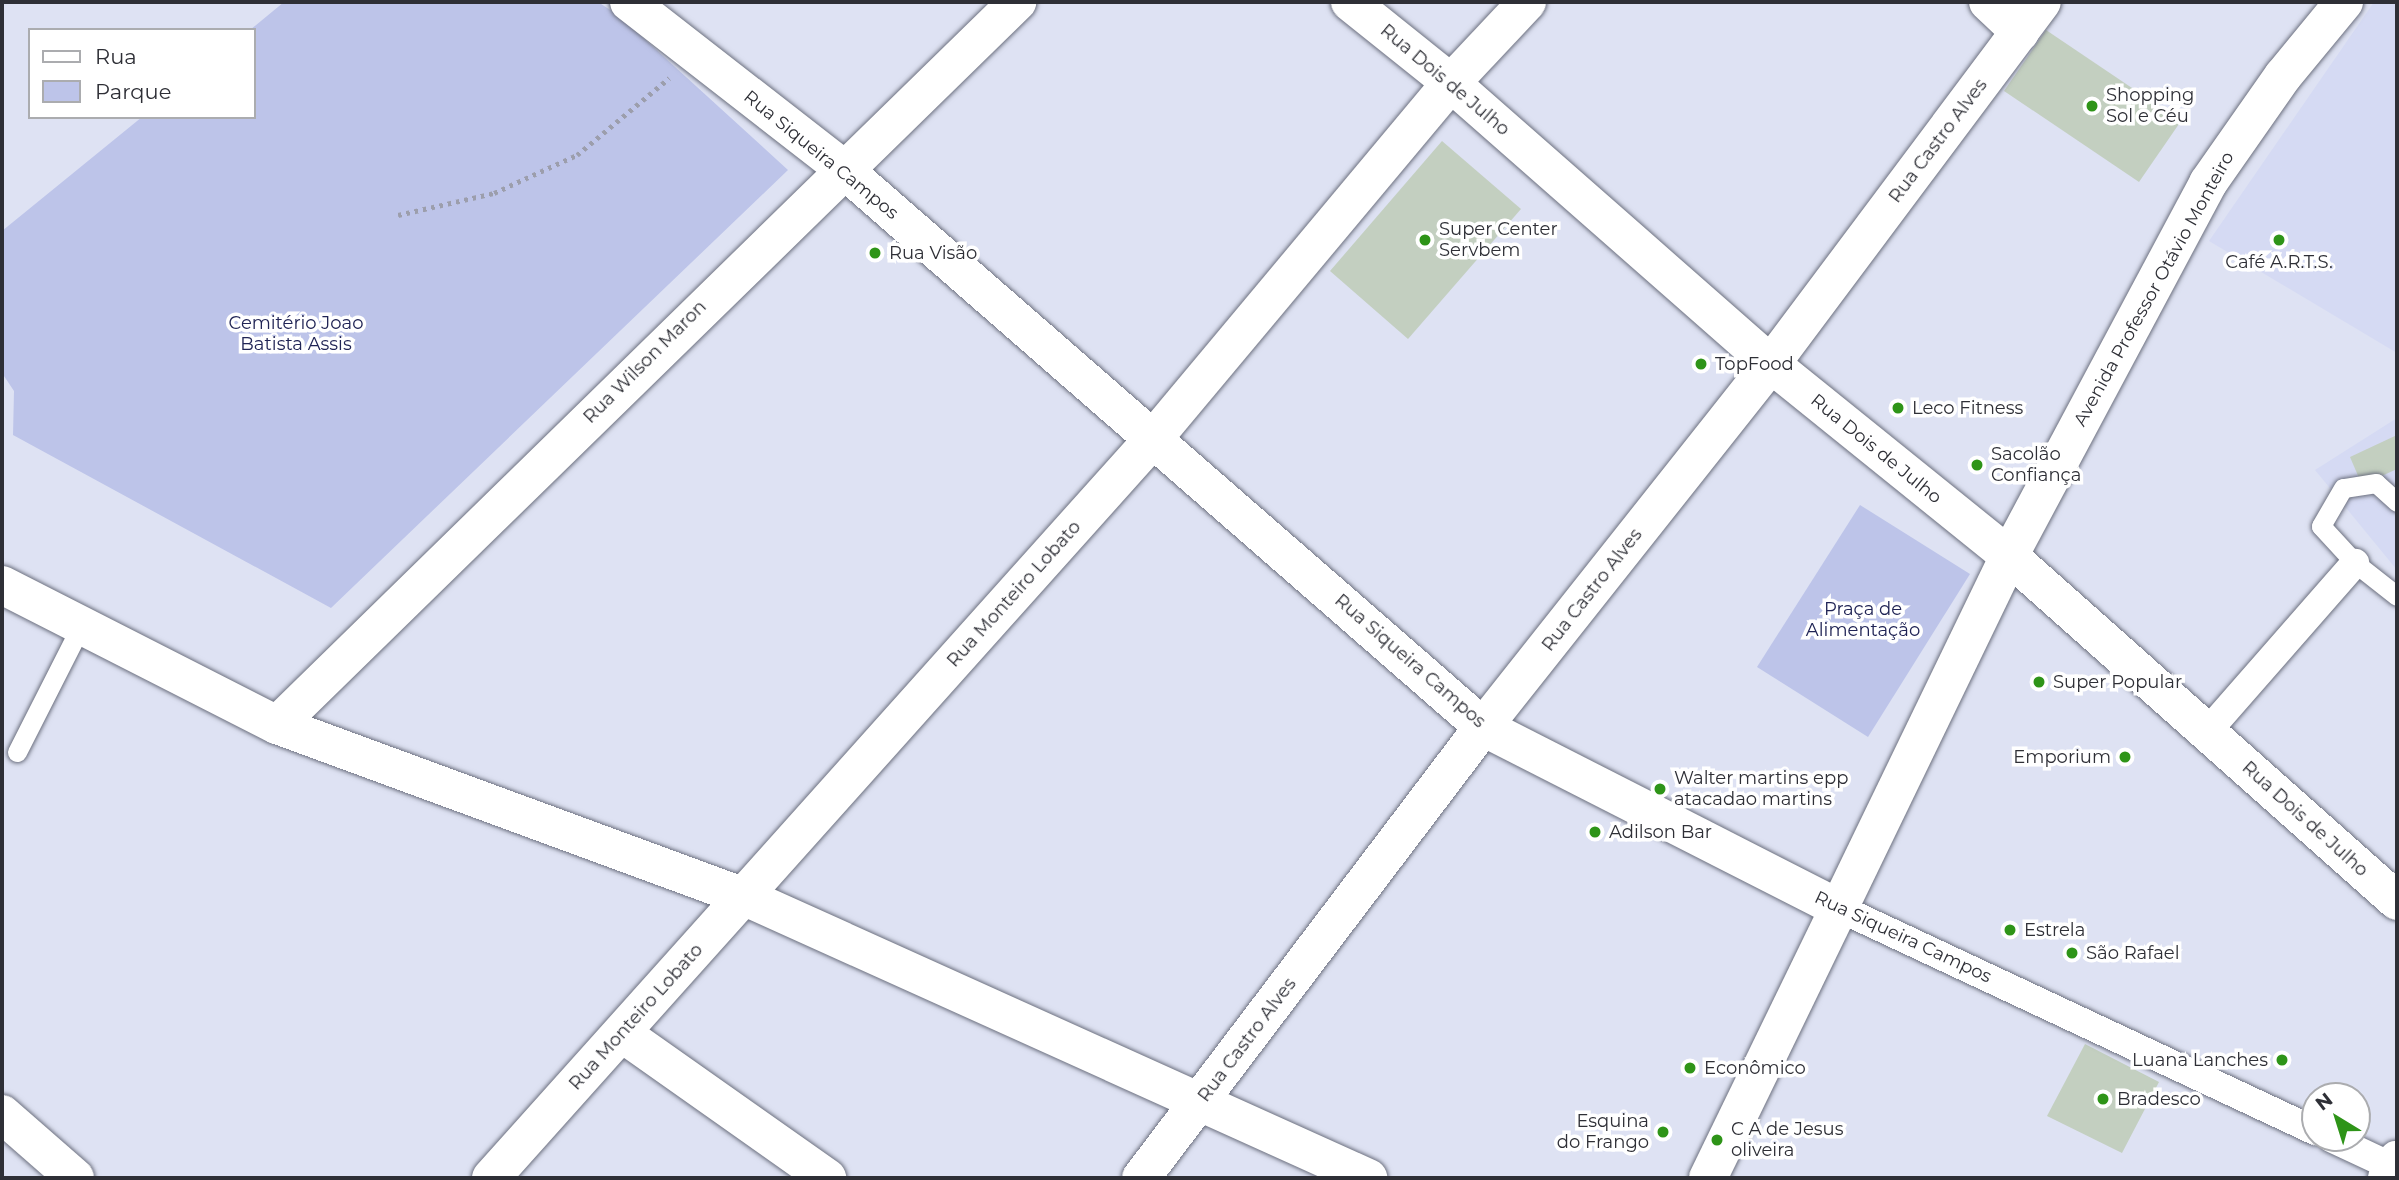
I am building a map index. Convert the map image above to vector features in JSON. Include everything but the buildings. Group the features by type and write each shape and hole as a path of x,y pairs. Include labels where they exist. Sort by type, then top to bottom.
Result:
{"street":[{"name":"Rua Siqueira Campos","path":"629,2 842,168 1483,727 1839,908 2301,1124"},
{"name":"Rua Wilson Maron","path":"277,725 842,168 1017,2"},
{"name":"Rua Dois de Julho","path":"1350,2 1451,83 1771,364 2009,556 2397,901"},
{"name":"Rua Monteiro Lobato","path":"491,1178 624,1034 743,896 1153,439 1451,83 1527,2"},
{"path":"1988,2 2020,32"},
{"name":"Rua Castro Alves","path":"1141,1178 1483,727 1771,364 2042,2"},
{"name":"Avenida Professor Otávio Monteiro","path":"1708,1178 2009,556 2208,183 2283,76 2344,2"},
{"path":"2207,732 2355,563"},
{"path":"2,585 277,725 743,896 1198,1105 1368,1178"},
{"path":"624,1034 827,1178"},
{"path":"3,1118 75,1178"},
{"path":"2359,1152 2394,1169"}],"lane":[{"path":"2397,502 2376,484 2343,488 2321,526 2355,563 2397,596"},
{"path":"17,752 81,626"}],"path":[{"path":"398,215 494,193 577,155 660,87"}],"shaded area":[{"path":"2374,2 2397,2 2397,353 2209,241"},
{"path":"2397,418 2397,570 2315,470"}],"green space":[{"name":"Cemitério Joao Batista Assis","path":"284,2 598,2 618,15 788,170 331,608 13,435 14,391 2,373 2,231 140,119 256,119 256,28 252,28"},
{"name":"Praça de Alimentação","path":"1860,505 1970,574 1868,737 1757,667"}],"place":[{"name":"Shopping Sol e Céu","path":"2092,106"},
{"name":"Super Center Servbem","path":"1425,240"},
{"name":"Café A.R.T.S.","path":"2279,240"},
{"name":"Rua Visão","path":"875,253"},
{"name":"TopFood","path":"1701,364"},
{"name":"Leco Fitness","path":"1898,408"},
{"name":"Sacolão Confiança","path":"1977,465"},
{"name":"Super Popular","path":"2039,682"},
{"name":"Emporium","path":"2125,757"},
{"name":"Walter martins epp atacadao martins","path":"1660,789"},
{"name":"Adilson Bar","path":"1595,832"},
{"name":"Estrela","path":"2010,930"},
{"name":"São Rafael","path":"2072,953"},
{"name":"Luana Lanches","path":"2282,1060"},
{"name":"Econômico","path":"1690,1068"},
{"name":"Bradesco","path":"2103,1099"},
{"name":"Esquina do Frango","path":"1663,1132"},
{"name":"C A de Jesus oliveira","path":"1717,1140"}]}
